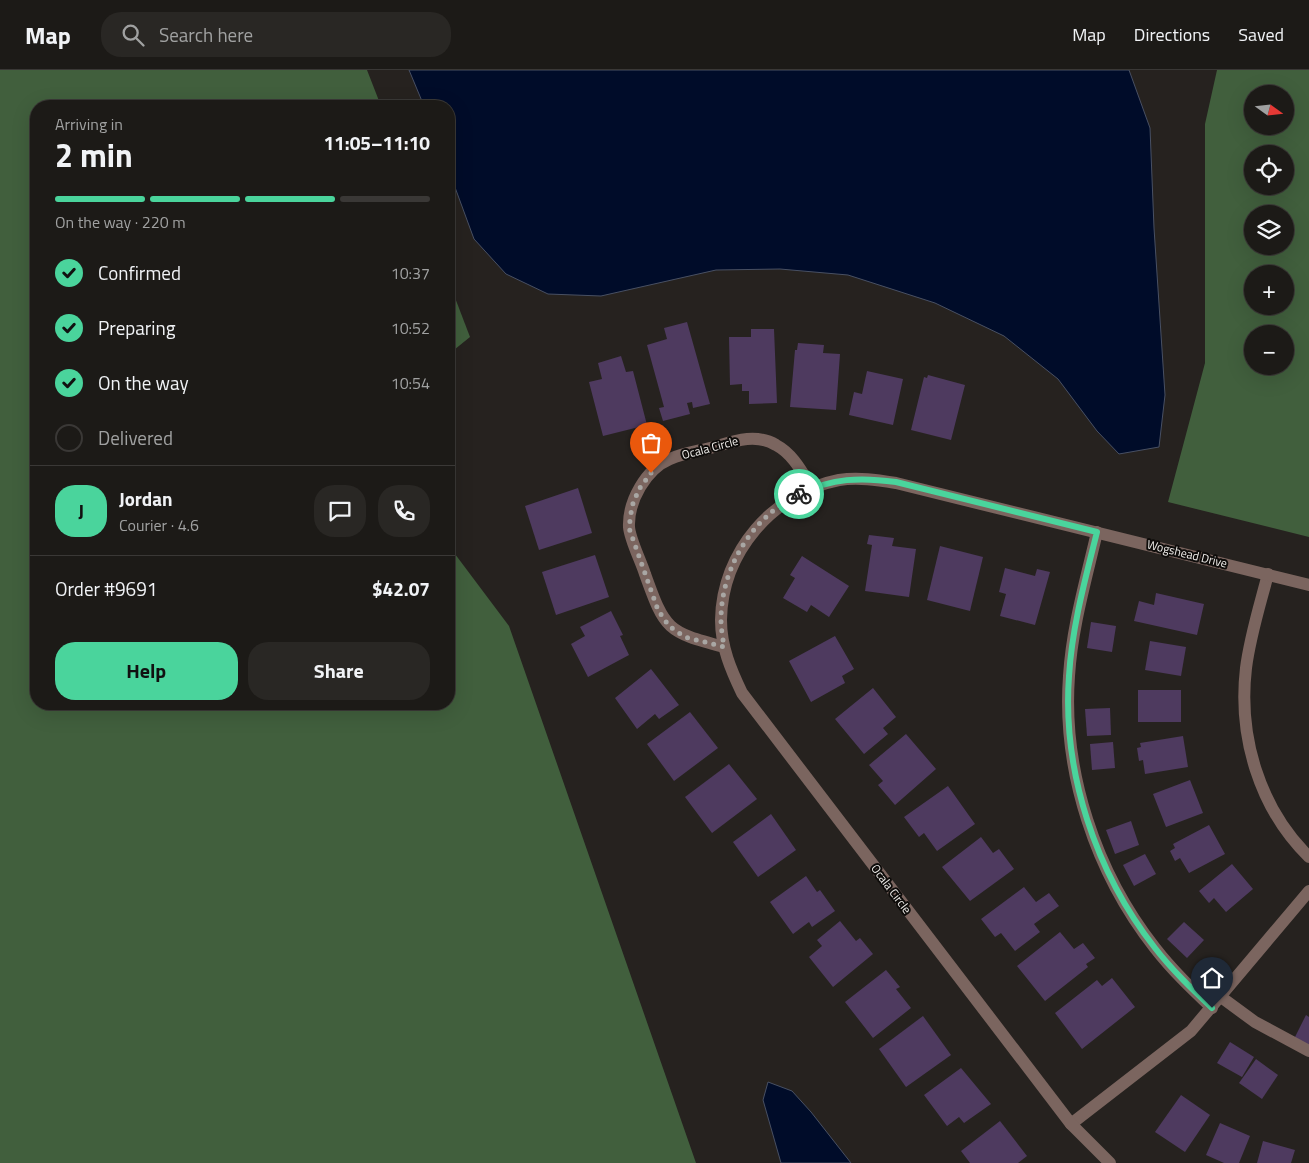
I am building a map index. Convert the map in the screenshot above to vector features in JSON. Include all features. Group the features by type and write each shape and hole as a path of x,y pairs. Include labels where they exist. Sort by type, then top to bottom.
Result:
{"street":[{"name":"Ocala Circle","path":"724,647 685,637 669,626 658,610 629,528 632,506 639,489 651,473 669,459 739,439 757,438 775,444 792,456 812,488 796,495 770,513 750,535 734,560 725,588 721,620 724,647 729,666 742,693 1071,1124 1110,1163"},
{"name":"Wogshead Drive","path":"812,488 840,480 869,478 896,482 1309,585"},
{"path":"1097,532 1074,630 1068,678 1069,728 1074,768 1086,818 1104,865 1126,907 1154,947 1180,977 1212,1008"},
{"path":"1268,574 1246,668 1244,711 1249,749 1260,783 1278,818 1298,846 1309,856"},
{"path":"1071,1124 1191,1031 1309,892"},
{"path":"1221,997 1255,1022 1309,1051"}],"green space":[{"path":"0,70 367,70 379,100 30,100 30,710 455,710 455,554 509,626 696,1163 0,1163"},
{"path":"1217,70 1309,70 1309,537 1168,502 1205,363 1205,124"},
{"path":"455,298 470,337 455,349"}],"water":[{"path":"409,70 1129,70 1150,128 1154,228 1165,395 1159,447 1119,454 1097,431 1058,379 1004,336 935,303 848,275 780,269 716,270 601,296 548,294 506,274 474,239 455,187 455,100 422,100"},
{"path":"768,1082 792,1091 851,1163 781,1163 763,1100"}],"building":[{"path":"687,322 710,404 693,408 692,402 687,403 690,414 663,421 659,408 664,407 647,345 667,339 664,328"},
{"path":"751,329 774,329 777,403 749,404 749,391 742,391 742,384 730,385 729,337 751,337"},
{"path":"798,343 824,345 823,353 840,354 836,410 790,407 795,350 797,350"},
{"path":"621,356 626,372 633,371 647,425 603,436 589,382 602,379 598,363"},
{"path":"867,371 903,379 893,425 849,415 854,392 862,394"},
{"path":"928,375 965,385 951,440 911,430 924,377 927,378"},
{"path":"578,488 592,533 539,550 525,506"},
{"path":"869,535 894,538 892,546 916,549 909,597 865,591 872,545 867,544"},
{"path":"940,546 983,557 970,611 927,600"},
{"path":"595,555 609,597 556,615 542,572"},
{"path":"802,556 849,586 829,617 811,605 807,612 783,598 795,578 790,575"},
{"path":"1005,568 1035,576 1037,569 1050,572 1035,625 1000,616 1006,594 999,592"},
{"path":"1156,593 1204,604 1197,635 1134,621 1139,601 1154,605"},
{"path":"611,611 623,635 620,636 629,655 588,677 571,644 585,636 580,627"},
{"path":"1091,622 1116,626 1112,652 1087,648"},
{"path":"835,636 854,669 842,676 845,683 811,702 789,661"},
{"path":"1150,641 1186,647 1181,676 1145,670"},
{"path":"651,669 679,705 659,719 655,714 637,729 615,698"},
{"path":"873,688 896,717 883,728 888,734 864,754 835,719"},
{"path":"1138,690 1181,690 1181,722 1138,722"},
{"path":"1110,708 1111,735 1087,736 1085,709"},
{"path":"690,712 718,748 674,781 647,744"},
{"path":"906,734 936,769 895,805 878,785 883,781 869,765"},
{"path":"1183,736 1188,767 1145,774 1143,760 1139,761 1137,748 1141,747 1140,743"},
{"path":"1113,742 1115,768 1092,770 1090,744"},
{"path":"729,764 757,799 712,833 685,797"},
{"path":"1190,780 1203,813 1166,827 1153,794"},
{"path":"948,786 975,824 937,851 924,833 919,837 904,817"},
{"path":"771,814 796,850 758,877 733,842"},
{"path":"1131,821 1139,845 1115,854 1106,830"},
{"path":"1209,825 1225,854 1189,873 1180,858 1175,861 1170,851 1175,848 1173,844"},
{"path":"981,837 993,853 999,849 1014,869 970,901 942,867"},
{"path":"1145,854 1156,874 1134,886 1123,865"},
{"path":"1232,864 1253,889 1226,912 1214,898 1209,903 1199,891"},
{"path":"806,876 817,892 820,890 835,911 812,927 809,922 793,934 770,902"},
{"path":"1024,887 1036,902 1049,893 1059,906 1034,924 1040,932 1015,951 1001,933 995,937 981,919"},
{"path":"840,921 856,941 860,938 873,954 833,987 809,957 822,946 817,940"},
{"path":"1184,922 1204,940 1187,958 1167,939"},
{"path":"1060,932 1074,949 1083,943 1095,958 1086,964 1088,967 1045,1001 1017,966"},
{"path":"886,970 900,987 896,989 911,1008 873,1038 845,1002"},
{"path":"1112,978 1135,1007 1082,1049 1055,1013 1097,980 1102,986"},
{"path":"1306,1015 1309,1017 1309,1045 1294,1039"},
{"path":"923,1016 951,1055 906,1087 879,1049"},
{"path":"1230,1042 1254,1057 1242,1077 1217,1063"},
{"path":"1256,1059 1278,1075 1262,1099 1239,1083"},
{"path":"961,1068 991,1104 964,1123 959,1117 947,1126 924,1095"},
{"path":"1181,1095 1210,1115 1185,1152 1155,1132"},
{"path":"1000,1121 1027,1156 1018,1163 970,1163 961,1151"},
{"path":"1220,1123 1250,1136 1239,1163 1224,1163 1206,1155"},
{"path":"1263,1141 1295,1150 1291,1163 1257,1163"}],"way so far":[{"path":"651,473 639,489 632,506 629,528 658,610 669,626 685,637 724,647 721,620 725,588 734,560 750,535 770,513 799,494"}],"route":[{"path":"799,494 840,480 869,478 896,482 1097,532 1074,630 1068,678 1069,728 1074,768 1086,818 1104,865 1126,907 1154,947 1180,977 1212,1008"}]}
